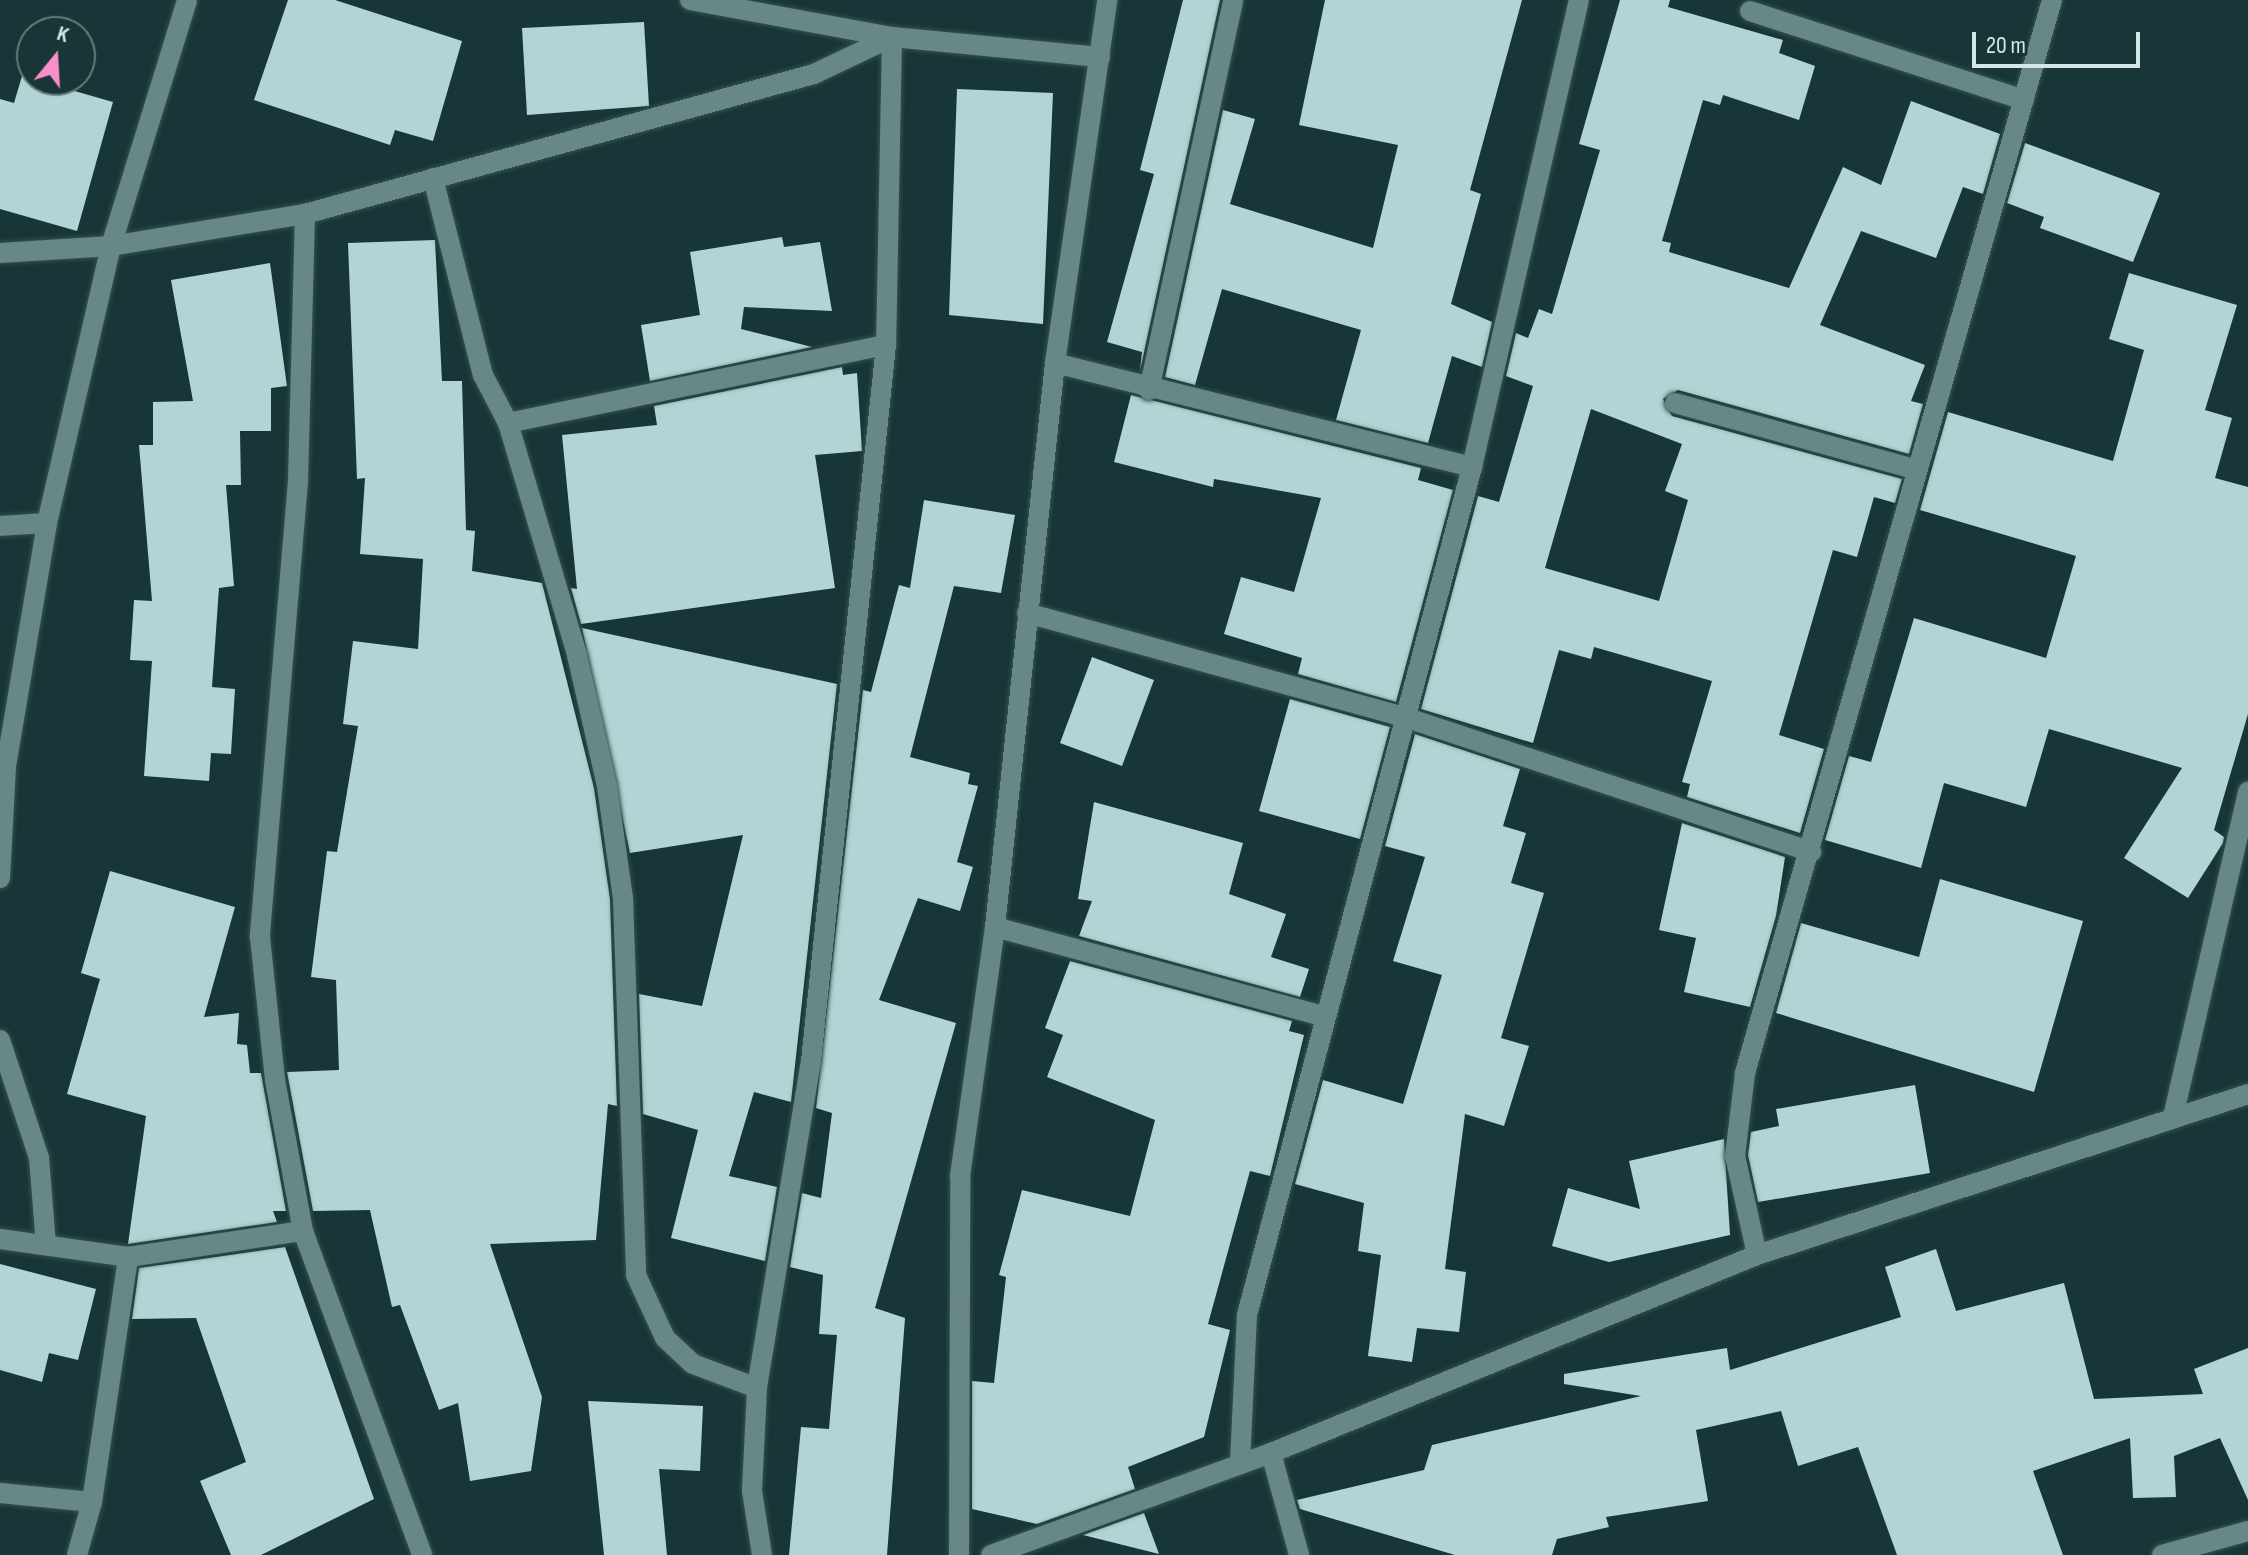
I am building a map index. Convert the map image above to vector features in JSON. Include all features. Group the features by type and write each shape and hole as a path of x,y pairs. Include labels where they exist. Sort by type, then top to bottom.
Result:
{"street":[{"path":"0,878 6,766 47,523 111,246 187,0"},
{"path":"690,0 892,37 1100,57"},
{"path":"959,1555 960,1176 995,927 1055,363 1107,0"},
{"path":"1149,390 1233,0"},
{"path":"1240,1463 1247,1315 1322,1016 1407,718 1472,467 1579,0"},
{"path":"1757,1255 1741,1196 1737,1116 1915,469 2052,0"},
{"path":"1750,11 2024,100"},
{"path":"0,253 111,246 305,214 814,74 892,37"},
{"path":"762,1555 752,1491 757,1388 811,1061 886,345 892,37"},
{"path":"433,178 483,375 508,423 577,655 609,800 623,898 636,1275 665,1338 693,1364 757,1388"},
{"path":"305,214 298,481 260,937 275,1080 303,1231 422,1555"},
{"path":"508,423 886,345"},
{"path":"1055,363 1149,390 1472,467"},
{"path":"1675,403 1915,469"},
{"path":"0,526 47,523"},
{"path":"1027,613 1407,718 1811,852"},
{"path":"2173,1117 2248,792"},
{"path":"995,927 1322,1016"},
{"path":"0,1040 39,1158 46,1245"},
{"path":"991,1555 1271,1453 1757,1255 1981,1186 2173,1117 2248,1094"},
{"path":"0,1239 128,1257 303,1231"},
{"path":"77,1555 92,1502 128,1257"},
{"path":"1271,1453 1299,1555"},
{"path":"0,1493 92,1502"},
{"path":"2162,1555 2248,1531"}],"building":[{"path":"288,0 335,0 462,41 433,141 395,130 390,145 254,100"},
{"path":"1183,0 1220,0 1140,371 1142,352 1107,342 1154,174 1140,170"},
{"path":"1325,0 1522,0 1470,190 1481,194 1451,304 1492,322 1482,367 1452,356 1428,443 1336,420 1361,330 1222,289 1195,385 1165,377 1223,110 1255,119 1230,204 1373,248 1398,145 1299,125"},
{"path":"1620,0 1670,0 1668,7 1783,40 1779,53 1815,66 1799,120 1723,95 1720,105 1703,100 1662,241 1671,243 1669,252 1789,288 1843,167 1881,185 1911,101 2000,134 1983,194 1963,187 1936,258 1861,231 1820,325 1925,365 1911,401 1923,404 1909,454 1678,390 1663,399 1672,416 1902,479 1895,503 1874,497 1857,557 1833,550 1779,735 1824,749 1800,833 1687,797 1690,784 1682,782 1712,681 1594,647 1591,659 1559,650 1533,743 1421,709 1478,496 1499,502 1533,386 1506,376 1516,333 1528,338 1539,309 1552,314 1600,150 1579,144","holes":["1591,409 1682,444 1665,491 1688,500 1659,601 1545,568"]},
{"path":"644,22 649,106 527,115 522,28"},
{"path":"957,89 1053,93 1043,324 949,315"},
{"path":"16,96 92,96 113,102 77,231 0,209 0,99 14,103"},
{"path":"2025,143 2160,193 2133,262 2040,228 2044,217 2007,203"},
{"path":"782,237 784,247 820,242 832,311 744,307 741,329 812,347 650,381 641,325 700,315 690,252"},
{"path":"435,240 442,381 462,381 466,530 475,531 472,571 542,583 594,788 610,899 617,1106 608,1104 596,1240 490,1244 542,1397 531,1471 470,1481 458,1403 439,1410 400,1305 392,1307 370,1210 313,1211 287,1072 339,1070 336,980 311,977 327,851 337,852 358,726 343,724 353,641 418,649 423,559 360,554 365,478 357,479 348,243"},
{"path":"270,263 287,386 271,388 271,431 240,431 241,485 226,485 234,586 219,588 212,687 235,689 231,754 211,753 209,781 144,776 152,661 130,660 134,600 152,601 139,445 153,445 153,402 193,401 171,280"},
{"path":"2129,273 2237,305 2205,410 2232,418 2215,478 2248,487 2248,714 2214,830 2224,837 2223,843 2188,898 2124,858 2182,768 2049,729 2026,807 1944,783 1921,868 1825,840 1849,756 1871,762 1914,618 2046,658 2076,556 1920,510 1948,412 2113,461 2144,350 2109,339"},
{"path":"842,367 843,375 857,373 862,451 815,455 835,588 581,624 571,588 577,589 562,435 657,425 654,406"},
{"path":"1131,395 1421,468 1418,480 1453,490 1396,702 1298,674 1302,658 1224,634 1241,577 1294,592 1321,498 1214,479 1213,487 1114,462"},
{"path":"924,500 1015,515 1001,593 954,586 910,757 970,773 968,784 978,786 957,862 973,867 960,911 918,898 879,1000 956,1023 875,1308 905,1318 887,1555 789,1555 801,1427 829,1429 837,1335 819,1334 823,1275 790,1267 802,1193 821,1198 832,1113 816,1108 863,690 871,692 899,585 910,588"},
{"path":"582,628 837,684 791,1102 754,1092 729,1176 777,1187 765,1261 671,1238 698,1130 643,1114 639,994 702,1006 743,835 630,853"},
{"path":"1092,657 1154,680 1122,766 1060,743"},
{"path":"1290,699 1390,727 1360,839 1259,811"},
{"path":"1415,734 1520,769 1503,826 1526,833 1511,883 1544,893 1501,1038 1529,1046 1504,1126 1465,1114 1445,1269 1466,1272 1459,1332 1417,1328 1412,1362 1368,1356 1381,1255 1358,1251 1364,1203 1295,1184 1323,1080 1403,1104 1442,975 1393,961 1425,857 1385,846"},
{"path":"1094,802 1243,843 1229,894 1286,914 1271,957 1309,969 1300,997 1079,936 1092,901 1078,899"},
{"path":"1682,823 1785,857 1776,916 1750,1007 1684,992 1696,938 1659,930"},
{"path":"110,871 235,907 204,1017 239,1013 237,1044 247,1045 250,1073 261,1073 286,1211 273,1211 277,1222 128,1244 146,1116 67,1094 100,979 81,973"},
{"path":"1940,879 2083,921 2034,1092 1776,1013 1801,923 1919,957"},
{"path":"1070,961 1292,1021 1289,1031 1304,1035 1270,1176 1250,1171 1208,1324 1230,1330 1204,1437 1128,1467 1135,1489 1037,1524 972,1509 972,1381 994,1383 1006,1277 999,1275 1022,1190 1130,1216 1155,1120 1047,1077 1063,1035 1045,1028"},
{"path":"1915,1085 1930,1173 1758,1202 1748,1155 1751,1132 1779,1126 1776,1109"},
{"path":"1724,1139 1730,1235 1609,1262 1552,1246 1568,1188 1640,1209 1629,1161"},
{"path":"285,1247 374,1499 261,1555 231,1555 200,1481 246,1462 196,1318 132,1319 139,1268"},
{"path":"1936,1249 1956,1311 2064,1283 2094,1399 2203,1394 2194,1369 2248,1348 2248,1500 2220,1438 2174,1456 2176,1497 2133,1498 2130,1438 2033,1471 2063,1555 1897,1555 1858,1447 1798,1466 1781,1411 1696,1430 1708,1501 1606,1517 1609,1527 1557,1539 1552,1555 1455,1555 1300,1509 1297,1500 1424,1470 1432,1445 1641,1396 1564,1384 1564,1374 1727,1348 1730,1370 1901,1317 1885,1267"},
{"path":"0,1264 96,1289 78,1360 49,1353 42,1382 0,1370"},
{"path":"588,1401 703,1406 700,1471 659,1469 667,1555 604,1555"},
{"path":"1144,1513 1159,1554 1083,1535"}]}
